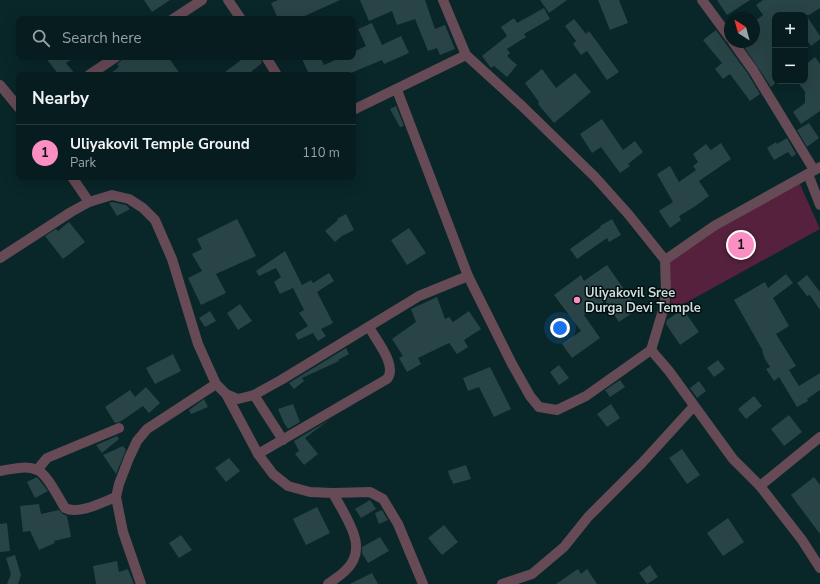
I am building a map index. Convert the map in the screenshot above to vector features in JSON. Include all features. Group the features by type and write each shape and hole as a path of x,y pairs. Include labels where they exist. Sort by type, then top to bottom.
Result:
{"street":[{"path":"178,16 202,0"},
{"path":"228,0 239,16"},
{"path":"397,90 468,276 512,364 530,396 540,407 557,410 586,396 651,350 664,307 666,292 665,260 595,177 522,106 466,55 443,0"},
{"path":"702,0 724,30"},
{"path":"737,48 753,70 814,170 820,205"},
{"path":"356,109 397,90 466,55"},
{"path":"94,72 112,60"},
{"path":"268,60 275,72"},
{"path":"0,85 16,104"},
{"path":"665,260 714,226 814,170"},
{"path":"74,180 89,202"},
{"path":"0,258 89,202 112,195 129,199 143,208 155,220 172,259 198,344 216,384 226,394 258,454 273,474 288,486 310,492 370,492 383,499 398,524 423,584"},
{"path":"226,394 238,398 254,395 419,296 468,276"},
{"path":"258,454 387,379 390,375 390,364 369,327"},
{"path":"651,350 669,371 733,459 760,486 818,562"},
{"path":"141,584 123,532 116,497 119,484 137,441 146,429 216,384"},
{"path":"254,395 283,440"},
{"path":"502,584 532,574 564,547 588,517 642,463 694,406"},
{"path":"37,470 47,458 119,428"},
{"path":"760,486 820,437"},
{"path":"0,471 22,468 37,470 47,479 65,508 70,510 84,508 116,497"},
{"path":"328,584 350,566 356,554 357,547 354,533 333,493"}],"shaded area":[{"path":"799,182 820,229 671,311 669,261 716,228"}],"building":[{"path":"144,0 170,0 152,12"},
{"path":"278,0 340,0 305,16 277,16 271,3"},
{"path":"360,0 425,0 435,29 445,25 455,49 440,55 437,48 428,51 415,19 397,25 392,11 369,21"},
{"path":"540,0 567,0 549,13"},
{"path":"598,0 619,0 628,23 610,30"},
{"path":"717,0 750,0 732,12 725,12"},
{"path":"763,0 820,0 820,8 809,15 808,12 772,12 772,84 774,84 771,87 745,48 760,48 760,17 763,15 756,5"},
{"path":"544,8 550,19 524,34 526,37 507,49 510,53 507,56 517,65 507,77 494,66 491,68 482,56 507,36 501,27 514,18 517,23"},
{"path":"808,18 820,36 820,39 811,46 808,42"},
{"path":"574,19 586,34 589,31 619,72 607,80 587,51 581,55 573,44 576,41 565,26"},
{"path":"372,23 382,45 401,36 409,53 384,64 382,60 353,72 308,72 302,60 322,60 324,65 335,60 356,60 356,51 366,46 358,29"},
{"path":"716,30 724,41 724,48 729,48 760,94 750,101 730,74 723,79 715,69 722,63 703,40"},
{"path":"815,57 820,64 820,111 801,124 793,112 805,103 805,92 799,84 808,84 808,63"},
{"path":"47,60 70,60 66,63 74,72 57,72"},
{"path":"122,60 170,60 179,72 112,72 119,67 117,64"},
{"path":"241,60 261,60 262,63 251,72 225,72"},
{"path":"542,69 556,88 575,73 591,92 554,123 538,104 539,102 525,83"},
{"path":"396,106 404,126 400,127 390,109"},
{"path":"602,119 623,150 635,141 643,152 628,164 630,166 620,173 601,147 592,153 580,134"},
{"path":"809,123 819,138 807,147 797,130"},
{"path":"787,138 796,154 792,157 788,152 774,160 767,148 776,142 777,144"},
{"path":"721,143 731,159 699,181 709,196 679,216 681,220 670,228 659,211 673,202 657,174 670,166 679,182 696,170 693,166 698,162 693,154 706,144 711,150"},
{"path":"112,202 126,205 130,209 117,216 109,203"},
{"path":"346,214 354,230 342,236 335,242 325,231 338,220 337,219"},
{"path":"237,219 256,256 216,274 226,293 201,305 188,278 202,271 192,254 202,249 197,239"},
{"path":"612,219 621,235 609,242 607,238 577,259 570,249 601,227 600,226"},
{"path":"69,222 85,242 63,259 45,236 56,229 58,231"},
{"path":"409,228 426,253 407,265 391,240"},
{"path":"285,251 302,285 311,280 313,283 329,273 334,281 317,292 333,323 321,329 326,336 318,341 313,333 298,340 295,334 308,326 299,313 304,310 293,288 280,294 274,282 281,277 276,268 259,276 256,271"},
{"path":"607,265 638,309 619,322 605,301 584,315 600,338 572,358 562,344 581,331 554,295 581,275 584,281"},
{"path":"786,274 793,283 773,298 789,326 776,334 796,366 789,370 799,386 820,373 820,390 807,399 808,401 797,407 779,377 774,381 766,369 770,367 765,359 763,351 734,300 765,282 768,288"},
{"path":"807,275 820,292 820,310 810,295 807,296 797,283"},
{"path":"437,297 445,319 449,317 453,322 469,311 481,329 464,340 468,347 457,354 449,343 418,358 421,364 407,372 399,358 403,356 392,339 416,322 411,309"},
{"path":"240,304 252,321 238,330 227,313"},
{"path":"683,309 699,332 680,345 666,324 667,320"},
{"path":"210,311 216,321 205,327 199,318"},
{"path":"346,348 349,354 338,360 339,361 302,378 304,381 294,389 289,383"},
{"path":"173,354 181,371 155,384 146,368"},
{"path":"718,360 725,369 714,377 707,368"},
{"path":"559,365 569,378 559,385 550,372"},
{"path":"490,367 511,409 494,417 479,387 468,391 463,378"},
{"path":"620,380 625,387 610,397 605,390"},
{"path":"699,381 706,391 697,398 690,388"},
{"path":"146,387 160,403 149,413 143,406 120,422 115,423 105,407 130,390 135,397"},
{"path":"754,396 762,406 746,419 738,409"},
{"path":"204,399 208,407 191,414 189,410"},
{"path":"293,404 300,422 288,429 278,409"},
{"path":"611,404 620,418 607,427 597,414"},
{"path":"789,415 802,432 784,446 771,429"},
{"path":"329,420 305,438 318,454 304,465 295,454 299,451 294,441"},
{"path":"117,436 119,439 102,453 96,445"},
{"path":"123,446 126,450 116,474 103,455"},
{"path":"682,449 700,475 687,484 669,458"},
{"path":"229,458 240,471 226,482 215,468"},
{"path":"466,465 471,479 453,484 448,471"},
{"path":"37,477 48,491 35,498 27,482"},
{"path":"814,477 820,485 820,534 791,495"},
{"path":"370,500 376,509 361,518 355,509"},
{"path":"39,504 41,514 59,510 67,516 71,537 54,541 55,543 39,550 30,531 23,532 20,506"},
{"path":"317,507 330,533 306,545 293,519"},
{"path":"382,510 388,520 379,524 375,513"},
{"path":"728,518 744,542 723,556 707,533"},
{"path":"7,523 10,551 0,552 0,524"},
{"path":"444,525 458,542 442,555 428,538"},
{"path":"181,535 192,550 179,558 169,543"},
{"path":"380,537 389,551 368,563 362,553 362,547"},
{"path":"15,555 21,575 18,584 7,584 11,574 6,558"},
{"path":"117,561 119,572 128,569 134,584 96,584 93,566"},
{"path":"650,565 658,577 647,584 639,573"},
{"path":"578,569 581,574 587,569 597,584 556,584"},
{"path":"372,573 378,584 350,584"}],"place":[{"name":"Uliyakovil Temple Ground","path":"741,245"},
{"name":"Uliyakovil Sree Durga Devi Temple","path":"577,300"}]}
